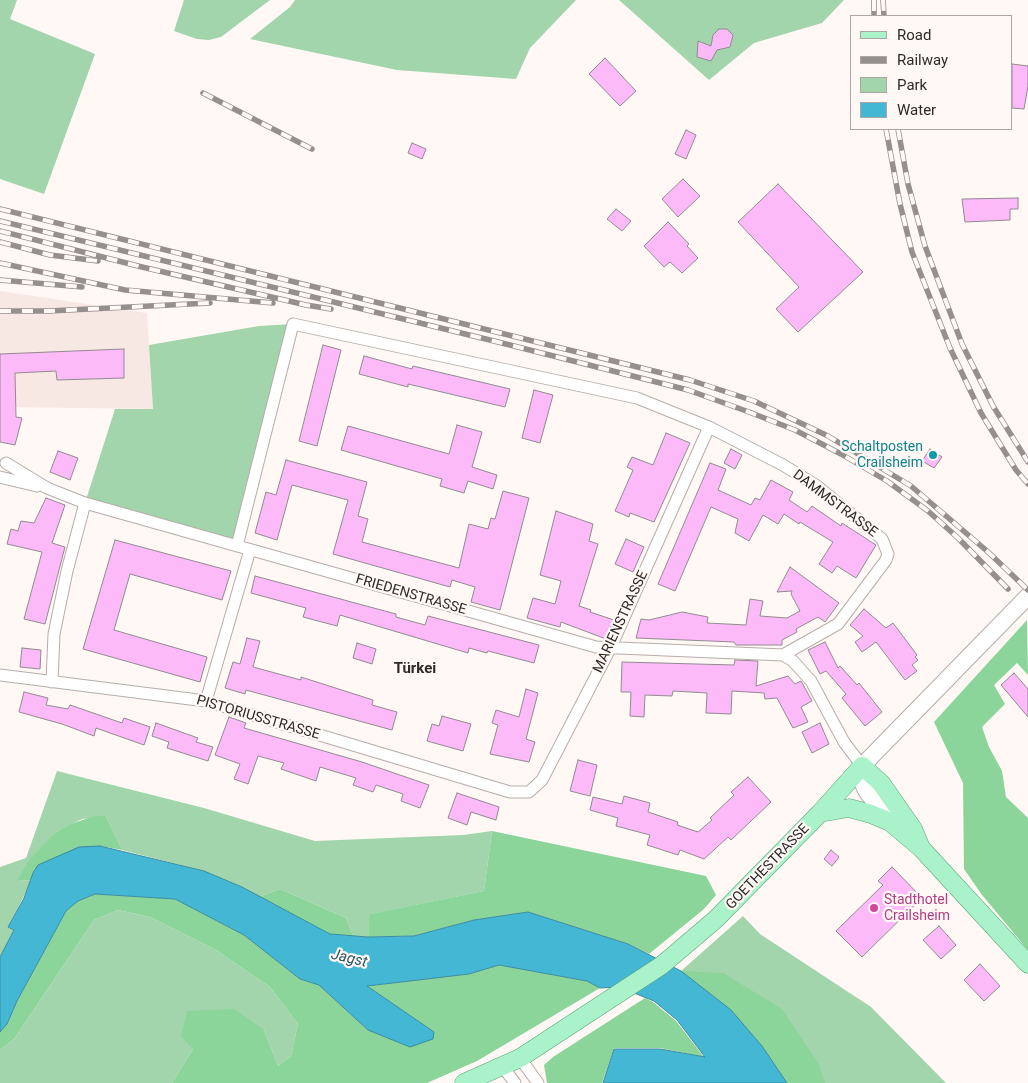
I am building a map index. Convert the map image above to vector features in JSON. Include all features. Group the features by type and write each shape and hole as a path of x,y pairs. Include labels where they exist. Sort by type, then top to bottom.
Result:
{"main road":[{"name":"GOETHESTRASSE","path":"464,1083 503,1067 560,1034 662,965 716,919 1028,596"},
{"path":"862,766 862,782 867,792 890,822 921,848 1028,964"},
{"path":"862,766 885,788 913,829 921,848"},
{"path":"820,812 849,808 890,822"}],"street":[{"name":"DAMMSTRASSE","path":"237,546 293,324 637,398 709,428 783,465 817,486 882,539 887,546 886,560 838,624 782,655"},
{"name":"MARIENSTRASSE","path":"510,792 529,792 542,780 610,649 709,428"},
{"name":"FRIEDENSTRASSE","path":"6,463 47,488"},
{"name":"FRIEDENSTRASSE","path":"0,476 47,488 85,503 578,642 610,649 782,655"},
{"path":"52,682 54,634 67,571 85,503"},
{"path":"206,702 250,550"},
{"path":"782,655 793,661 811,681 844,742 862,766"},
{"name":"PISTORIUSSTRASSE","path":"0,675 206,702 510,792"},
{"path":"520,1058 538,1083"},
{"path":"503,1067 515,1083"}],"shaded area":[{"path":"0,291 147,313 153,409 0,407"}],"green space":[{"path":"0,0 17,0 10,19 95,54 44,194 0,179"},
{"path":"184,0 270,0 221,37 209,40 197,39 174,31"},
{"path":"295,0 576,0 530,48 516,79 397,70 250,39 290,7"},
{"path":"619,0 844,0 822,23 754,43 709,80"},
{"path":"293,324 237,546 85,503 115,409 153,409 149,345 259,326"},
{"path":"1027,620 1028,675 1017,663 994,685 1005,704 982,727 989,747 1002,771 1006,797 1028,818 1028,950 982,895 964,869 963,783 934,722"},
{"path":"57,771 204,808 315,841 463,835 492,831 484,891 371,914 368,937 353,936 346,918 280,889 259,897 242,887 204,871 122,850 106,816 82,819 56,832 17,881 32,880 8,927 14,930 0,957 0,867 26,858"},
{"path":"94,816 106,816 122,850 100,846 33,873 32,880 17,881 29,860 56,832 71,824"},
{"path":"492,831 706,876 716,895 704,909 649,954 628,944 528,912 474,920 414,936 368,937 370,914 484,891"},
{"path":"280,889 346,918 353,936 330,934 259,897"},
{"path":"95,894 175,899 244,935 300,979 319,985 368,1030 434,1032 366,986 469,974 499,965 587,981 600,988 477,1061 427,1083 172,1083 193,1049 181,1036 187,1011 234,1009 264,1030 278,1066 291,1056 298,1024 270,987 216,950 150,917 118,910 94,920 14,1039 0,1050 0,1032 7,1024 17,1001 66,911 78,901"},
{"path":"118,910 150,917 216,950 270,987 298,1024 291,1056 278,1066 264,1030 193,1049 172,1083 0,1083 0,1050 14,1039 94,920"},
{"path":"743,916 760,934 871,1007 946,1083 787,1083 762,1046 681,971"},
{"path":"681,971 723,973 782,1009 818,1063 825,1083 787,1083 762,1046 731,1010"},
{"path":"645,998 653,1002 676,1021 704,1057 660,1048 614,1048 602,1083 547,1083 544,1065 553,1057"}],"water":[{"name":"Jagst","path":"100,846 204,871 242,887 330,934 368,937 414,936 474,920 528,912 628,944 681,971 731,1010 762,1046 787,1083 603,1083 614,1049 660,1049 705,1057 677,1020 654,1001 619,987 600,988 587,981 499,965 469,974 367,986 434,1032 433,1039 410,1047 368,1030 319,985 300,979 244,935 175,899 95,894 78,901 66,911 17,1001 7,1024 0,1032 0,957 14,930 8,927 24,898 33,873 38,865 79,847"}],"building":[{"path":"719,29 727,29 733,35 730,47 717,50 711,61 697,57 698,41 711,46 713,35"},
{"path":"605,58 636,91 620,106 589,74"},
{"path":"1013,64 1028,66 1028,86 1024,109 1013,108"},
{"path":"686,130 696,135 686,159 675,154"},
{"path":"412,143 426,149 422,159 408,153"},
{"path":"683,179 700,196 678,217 662,199"},
{"path":"778,184 863,272 798,332 776,309 799,287 738,222"},
{"path":"1018,198 1018,209 1010,209 1010,220 965,222 962,199"},
{"path":"616,209 631,221 622,231 607,219"},
{"path":"668,222 689,244 687,246 698,258 682,273 670,262 664,267 644,246"},
{"path":"323,345 341,350 317,446 299,441"},
{"path":"124,349 124,378 57,380 56,371 15,373 16,417 22,418 15,445 0,442 0,354"},
{"path":"364,356 412,369 413,366 510,389 505,407 408,384 408,387 359,374"},
{"path":"534,390 553,395 540,443 522,438"},
{"path":"457,425 482,432 472,467 497,475 493,489 468,481 464,493 440,486 442,479 341,450 348,426 449,454"},
{"path":"666,433 690,443 654,522 630,513 629,517 615,511 633,470 627,467 632,457 653,465"},
{"path":"731,449 742,455 735,469 724,463"},
{"name":"Schaltposten Crailsheim","path":"930,449 942,457 934,468 922,461"},
{"path":"58,451 78,458 70,480 50,472"},
{"path":"286,460 367,482 358,516 368,519 362,542 459,568 469,524 488,529 491,518 495,519 503,491 529,498 500,610 471,602 475,587 452,580 450,587 333,554 348,500 292,485 277,540 255,533 266,492 276,495"},
{"path":"710,463 726,469 718,490 751,505 755,498 760,500 771,480 793,492 789,500 807,512 812,506 841,526 842,523 876,545 856,578 837,566 832,573 819,564 833,542 784,514 778,524 763,515 749,541 735,533 738,519 711,507 675,591 658,584"},
{"path":"46,498 65,505 52,543 65,547 45,624 24,619 42,552 7,544 11,529 18,531 21,521 34,523"},
{"path":"556,511 593,524 589,541 598,544 579,606 614,620 606,639 561,622 560,627 527,618 533,598 555,604 561,581 540,575"},
{"path":"626,539 644,547 633,572 615,564"},
{"path":"115,540 231,571 222,600 130,574 114,630 207,657 200,682 83,649"},
{"path":"790,567 839,603 825,622 818,617 796,629 797,632 782,640 782,645 736,645 734,642 636,638 641,619 649,620 682,612 708,617 707,623 746,625 750,599 763,601 760,616 787,618 800,611 791,594 792,591 777,592"},
{"path":"255,576 396,614 396,617 425,625 428,616 539,645 534,663 469,648 468,653 340,615 337,626 303,617 306,608 251,593"},
{"path":"864,609 886,628 893,623 917,655 915,657 918,660 912,665 917,671 905,680 876,642 862,652 855,642 863,636 850,625"},
{"path":"247,638 260,641 253,667 301,680 301,677 373,700 372,705 397,712 392,730 246,690 245,694 225,688 233,662 240,664"},
{"path":"825,642 838,668 840,666 857,685 859,683 882,712 865,726 842,698 846,694 826,671 820,674 808,650"},
{"path":"357,643 376,649 372,664 353,658"},
{"path":"22,648 41,650 40,669 20,667"},
{"path":"735,660 758,661 756,686 788,676 795,684 801,681 812,701 801,707 808,722 793,728 777,698 765,699 764,693 732,691 731,714 706,713 707,693 673,691 672,696 645,695 644,717 630,716 631,692 621,692 622,662 734,665"},
{"path":"1014,673 1028,689 1028,717 1001,685"},
{"path":"526,689 538,693 526,739 535,742 529,762 490,754 498,725 492,723 496,710 519,717"},
{"path":"24,692 48,698 46,705 68,709 70,705 122,723 124,718 150,727 144,745 96,728 94,736 62,724 19,712"},
{"path":"442,716 471,724 463,751 427,741 432,724 439,726"},
{"path":"229,717 246,723 244,728 362,762 429,785 420,808 401,801 403,794 376,785 373,792 353,785 356,778 320,767 316,781 281,769 284,763 258,756 248,784 234,779 240,764 215,755"},
{"path":"156,723 198,738 196,742 213,747 208,761 167,748 169,742 152,736"},
{"path":"820,723 829,744 812,753 802,732"},
{"path":"578,760 597,765 590,796 570,791"},
{"path":"748,777 771,802 731,840 728,837 704,859 680,850 678,855 647,845 650,835 616,826 618,818 590,810 593,797 622,804 624,796 650,803 648,812 678,822 677,825 698,832 712,820 710,818 734,795 731,792"},
{"path":"457,793 499,807 496,820 471,812 467,825 448,818"},
{"path":"831,850 839,857 832,866 824,859"},
{"path":"892,867 922,898 862,957 836,931 883,885 878,881"},
{"path":"939,926 956,945 941,959 923,940"},
{"path":"980,964 1000,986 984,1001 964,980"}],"railway":[{"path":"874,0 874,15"},
{"path":"883,0 884,15"},
{"path":"203,93 312,149"},
{"path":"886,130 900,204 912,252 950,348 981,413 1016,470 1028,484"},
{"path":"898,130 908,184 925,246 962,344 993,406 1028,462"},
{"path":"0,209 690,380 754,401 828,436 911,486 987,551 1028,590"},
{"path":"0,221 688,390 749,412 795,430 887,481 928,511 958,538 1008,589"},
{"path":"0,231 142,267 306,305 331,309"},
{"path":"0,242 50,255 98,261"},
{"path":"0,263 125,290 273,303"},
{"path":"0,280 82,287"},
{"path":"0,311 49,311 210,303"}],"place":[{"name":"Schaltposten Crailsheim","path":"933,455"},
{"name":"Stadthotel Crailsheim","path":"874,908"}],"district":[{"name":"Türkei","path":"415,669"}]}
